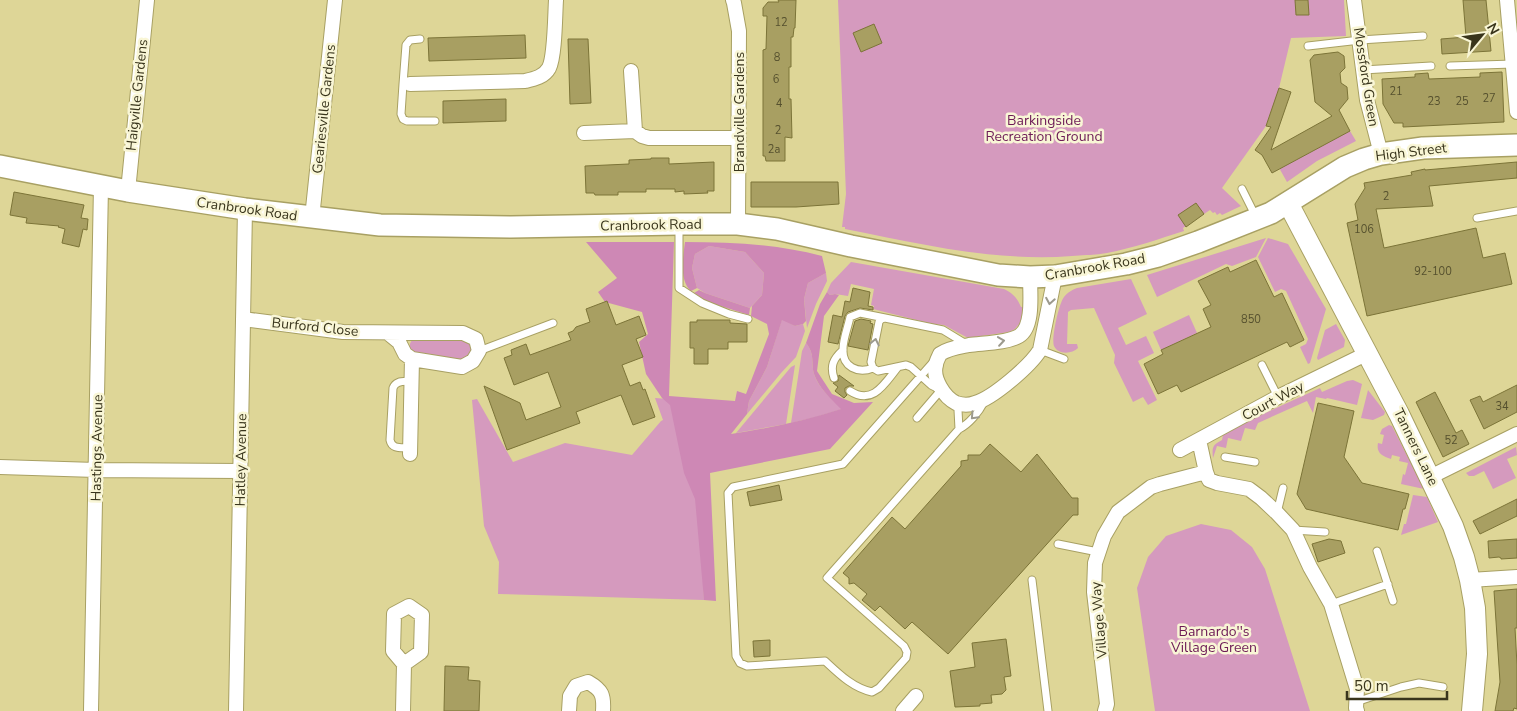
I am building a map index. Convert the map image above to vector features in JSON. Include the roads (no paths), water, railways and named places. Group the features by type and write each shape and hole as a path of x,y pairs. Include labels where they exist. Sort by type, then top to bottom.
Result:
{"main road":[{"name":"High Street","path":"1288,203 1345,167 1382,154 1422,148 1517,145"},
{"name":"Cranbrook Road","path":"0,166 101,186 245,209 387,226 511,227 738,224 777,229 851,246 998,274 1030,277 1055,276 1114,267 1158,256 1257,219 1288,203"}],"street":[{"name":"Haigville Gardens","path":"128,190 147,0"},
{"name":"Geariesville Gardens","path":"312,218 335,0"},
{"path":"406,84 427,89 533,80 541,76 548,68 552,59 556,0"},
{"name":"Brandville Gardens","path":"732,0 740,31 738,224"},
{"name":"Mossford Green","path":"1354,0 1367,100 1382,154"},
{"path":"1507,0 1514,60 1517,112"},
{"path":"631,71 635,131"},
{"path":"584,133 635,131 642,136 650,138 739,138"},
{"name":"Hastings Avenue","path":"91,711 101,186"},
{"name":"Tanners Lane","path":"1288,203 1368,353 1453,526 1470,580 1475,616 1477,654 1472,711"},
{"name":"Hatley Avenue","path":"236,711 245,209"},
{"path":"1033,333 1055,276"},
{"path":"1030,277 1030,311 1033,333 1040,350 1034,360 985,399 975,404 956,403 941,390 936,379 935,366 940,354 954,348 1009,340 1033,333"},
{"name":"Burford Close","path":"243,319 343,332 463,333 476,339 479,351"},
{"path":"388,333 399,342 405,354 412,359 462,367 473,362 479,351"},
{"name":"Court Way","path":"1180,450 1278,397 1368,353"},
{"path":"410,451 412,359"},
{"path":"1430,477 1517,434"},
{"path":"1200,440 1209,480 1218,484 1250,485 1293,530 1331,604 1357,689 1357,706"},
{"path":"0,467 96,470 240,470"},
{"name":"Village Way","path":"1105,711 1107,704 1094,592 1095,563 1104,536 1118,512 1151,488 1206,472"},
{"path":"1470,580 1517,577"},
{"path":"403,711 404,664"},
{"path":"570,711 570,696 576,686 588,682 599,688 604,700 604,711"},
{"path":"903,711 916,696"}],"lane":[{"path":"1308,46 1423,36"},
{"path":"420,39 410,40 406,45 406,84 401,114 403,119 407,121 435,121"},
{"path":"1450,66 1514,60"},
{"path":"1363,70 1431,66"},
{"path":"1242,189 1257,219"},
{"path":"1477,218 1517,210"},
{"path":"679,224 679,288 702,303 729,314 748,319"},
{"path":"873,368 866,371 856,370 847,363 843,350 850,317 860,313 943,330 968,346"},
{"path":"885,318 879,322 871,362 873,368 878,371 906,366 911,367 931,385 941,390 917,418"},
{"path":"479,351 553,323"},
{"path":"834,378 832,362 843,350"},
{"path":"1040,350 1064,359"},
{"path":"940,354 842,464 733,487 729,490 736,656 740,663 747,666 825,661 851,684 872,692 879,688 906,658 907,652 904,646 827,578 959,429 980,408 985,399"},
{"path":"1262,365 1278,397"},
{"path":"850,391 865,396 873,395 879,391 898,367"},
{"path":"410,451 394,447 391,445 390,440 393,388 399,382 412,382"},
{"path":"956,403 959,429"},
{"path":"1225,457 1255,462"},
{"path":"1277,512 1283,488"},
{"path":"1293,530 1325,532"},
{"path":"1058,544 1098,552"},
{"path":"1377,551 1393,601"},
{"path":"1032,580 1048,711"},
{"path":"1331,604 1388,584"},
{"path":"1357,706 1401,687 1419,683 1443,687"}],"park label":[{"name":"Barkingside Recreation Ground","path":"1044,128"},
{"name":"Barnardo''s Village Green","path":"1214,640"}]}
